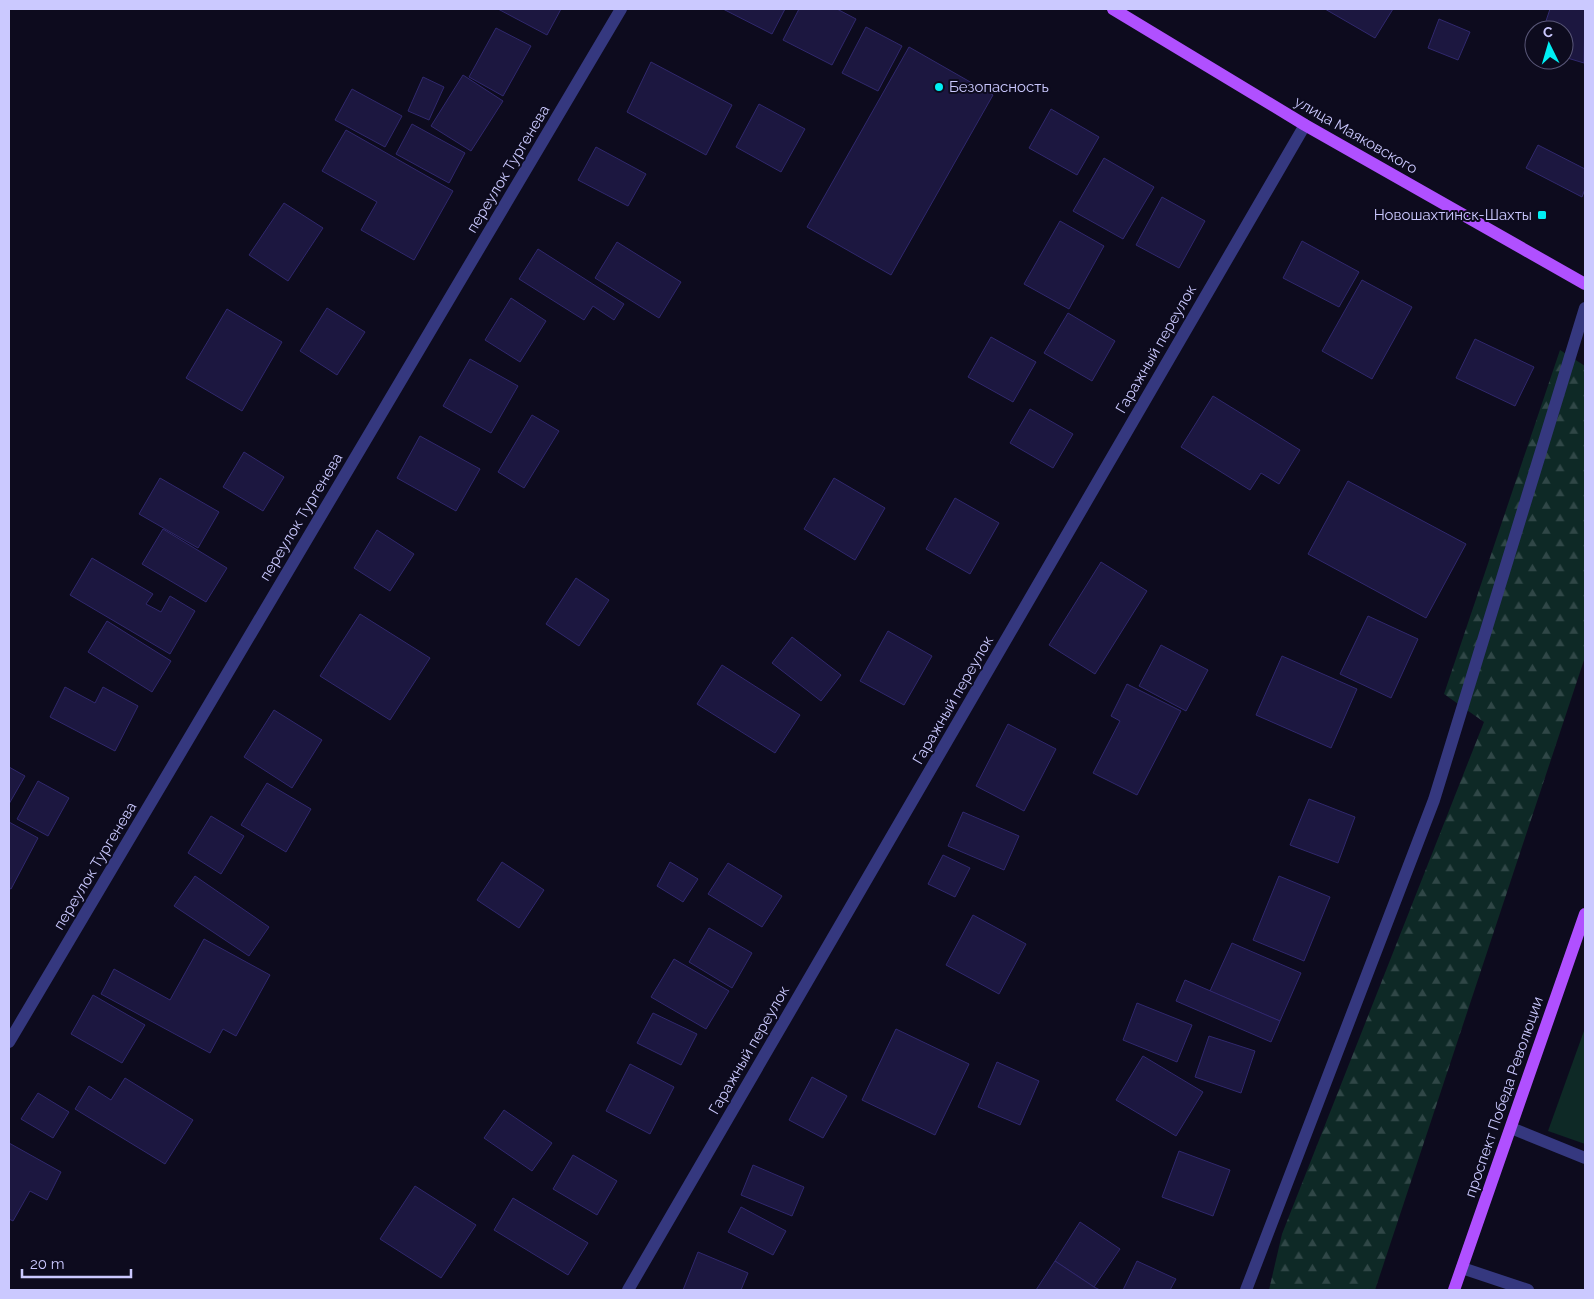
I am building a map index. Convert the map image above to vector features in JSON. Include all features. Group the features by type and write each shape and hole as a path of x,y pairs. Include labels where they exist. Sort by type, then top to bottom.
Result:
{"main road":[{"name":"улица Маяковского","path":"1112,9 1305,125 1585,284"},
{"name":"проспект Победа Революции","path":"1454,1290 1585,914"}],"street":[{"name":"переулок Тургенева","path":"9,1042 622,9"},
{"name":"Гаражный переулок","path":"628,1290 1305,125"},
{"path":"1246,1290 1434,800 1585,308"},
{"path":"1511,1128 1585,1158"},
{"path":"1462,1268 1528,1290"}],"green space":[{"path":"1560,350 1585,366 1585,657 1375,1290 1269,1290 1282,1234 1484,722 1444,694"},
{"path":"1585,1028 1585,1144 1548,1131"}],"building":[{"path":"498,9 561,9 547,35"},
{"path":"723,9 785,9 772,34"},
{"path":"799,9 837,9 856,19 832,65 783,40"},
{"path":"1325,9 1393,9 1375,38"},
{"path":"1550,9 1585,9 1584,63 1574,60 1574,20 1546,20"},
{"path":"1439,19 1470,32 1458,60 1428,48"},
{"path":"866,27 902,46 878,91 842,73"},
{"path":"496,28 531,46 503,96 469,77"},
{"path":"909,47 993,95 891,275 807,227"},
{"path":"651,62 732,105 706,155 627,112"},
{"path":"463,75 503,101 471,151 431,126"},
{"path":"423,77 444,87 429,120 408,111"},
{"path":"352,89 402,116 385,147 335,120"},
{"path":"759,104 805,129 781,172 736,147"},
{"path":"1051,109 1099,137 1077,175 1029,148"},
{"path":"412,124 465,153 449,183 396,154"},
{"path":"346,130 453,191 414,260 361,230 377,202 322,171"},
{"path":"1538,145 1585,169 1585,189 1582,197 1526,168"},
{"path":"596,147 646,174 628,206 578,180"},
{"path":"1104,158 1154,187 1123,239 1073,211"},
{"path":"1162,197 1205,221 1179,268 1136,245"},
{"path":"284,203 323,228 288,281 249,255"},
{"path":"1060,221 1104,246 1069,309 1024,284"},
{"path":"1302,241 1359,272 1339,307 1283,278"},
{"path":"617,242 681,282 659,318 595,278"},
{"path":"538,249 624,304 614,320 593,306 584,320 519,279"},
{"path":"1362,280 1412,307 1372,379 1322,351"},
{"path":"511,298 546,321 520,362 485,340"},
{"path":"327,308 365,332 337,375 300,351"},
{"path":"227,309 282,342 242,411 186,378"},
{"path":"1068,313 1115,341 1092,381 1044,353"},
{"path":"991,337 1036,362 1013,402 968,377"},
{"path":"1475,339 1534,367 1515,406 1456,378"},
{"path":"470,359 518,386 491,433 443,406"},
{"path":"1213,396 1300,450 1279,484 1261,473 1250,490 1181,447"},
{"path":"1030,409 1073,434 1053,468 1010,443"},
{"path":"532,415 559,431 524,488 498,472"},
{"path":"420,436 480,469 456,511 397,478"},
{"path":"244,452 284,477 263,511 223,487"},
{"path":"160,478 219,512 198,548 139,514"},
{"path":"834,478 885,508 855,560 804,529"},
{"path":"1348,481 1466,544 1426,618 1308,554"},
{"path":"955,498 999,523 970,574 926,549"},
{"path":"163,529 227,568 206,602 142,564"},
{"path":"377,530 414,554 390,591 354,568"},
{"path":"92,558 153,594 146,604 161,612 170,596 195,611 170,654 70,595"},
{"path":"1101,562 1147,591 1095,674 1049,645"},
{"path":"576,578 609,600 579,646 546,624"},
{"path":"360,614 430,658 390,720 320,676"},
{"path":"1368,616 1418,639 1391,698 1340,674"},
{"path":"107,621 171,661 152,692 88,652"},
{"path":"888,631 932,656 904,705 860,681"},
{"path":"792,637 841,675 821,701 772,663"},
{"path":"1161,645 1208,670 1186,711 1139,686"},
{"path":"1282,656 1357,689 1331,748 1256,715"},
{"path":"722,665 800,715 775,753 697,704"},
{"path":"1127,684 1181,711 1137,795 1093,773 1120,721 1111,716"},
{"path":"65,687 95,703 103,687 138,706 115,751 50,717"},
{"path":"274,710 322,740 292,788 244,757"},
{"path":"1008,724 1056,749 1024,811 976,786"},
{"path":"9,767 25,776 9,804"},
{"path":"38,781 69,798 48,836 17,819"},
{"path":"267,783 311,809 286,852 241,825"},
{"path":"1309,799 1355,817 1338,863 1290,845"},
{"path":"963,812 1019,836 1004,870 948,846"},
{"path":"211,816 244,836 221,874 188,853"},
{"path":"9,822 38,838 11,889 9,888"},
{"path":"943,855 970,868 955,897 928,884"},
{"path":"502,862 544,890 519,928 477,900"},
{"path":"670,862 698,879 683,902 657,886"},
{"path":"728,863 782,896 762,927 708,894"},
{"path":"195,876 269,927 249,956 174,906"},
{"path":"1279,876 1330,897 1304,961 1253,940"},
{"path":"973,915 1026,944 999,994 946,965"},
{"path":"709,928 752,953 732,988 689,962"},
{"path":"204,939 270,975 236,1036 223,1029 210,1053 101,994 114,969 170,1000"},
{"path":"1232,943 1301,973 1280,1021 1210,991"},
{"path":"674,959 729,991 706,1029 651,997"},
{"path":"1185,980 1280,1021 1271,1042 1176,1001"},
{"path":"93,995 145,1025 122,1063 71,1034"},
{"path":"1137,1003 1192,1025 1177,1062 1123,1040"},
{"path":"653,1013 697,1034 681,1065 637,1043"},
{"path":"896,1029 969,1064 935,1135 862,1100"},
{"path":"1209,1036 1255,1051 1241,1093 1195,1077"},
{"path":"1143,1056 1203,1092 1176,1136 1116,1100"},
{"path":"997,1062 1039,1081 1020,1125 978,1107"},
{"path":"630,1064 674,1087 650,1134 606,1111"},
{"path":"812,1077 847,1096 823,1138 789,1120"},
{"path":"125,1078 193,1120 165,1164 75,1109 89,1086 111,1100"},
{"path":"38,1093 69,1112 53,1138 21,1119"},
{"path":"504,1110 552,1143 532,1171 484,1138"},
{"path":"9,1143 61,1172 47,1200 30,1191 13,1221 9,1219"},
{"path":"1179,1151 1230,1170 1213,1216 1162,1197"},
{"path":"573,1155 617,1181 597,1215 553,1189"},
{"path":"753,1165 804,1187 792,1216 741,1195"},
{"path":"415,1186 476,1225 441,1278 380,1239"},
{"path":"513,1198 588,1243 568,1275 494,1230"},
{"path":"741,1207 786,1231 773,1255 728,1232"},
{"path":"1080,1222 1120,1249 1094,1287 1055,1261"},
{"path":"698,1252 748,1273 741,1290 683,1290"},
{"path":"1055,1261 1094,1287 1100,1290 1036,1290"},
{"path":"1137,1261 1176,1279 1170,1290 1123,1290"}],"place":[{"name":"Безопасность","path":"939,87"},
{"name":"Новошахтинск-Шахты","path":"1542,215"}]}
